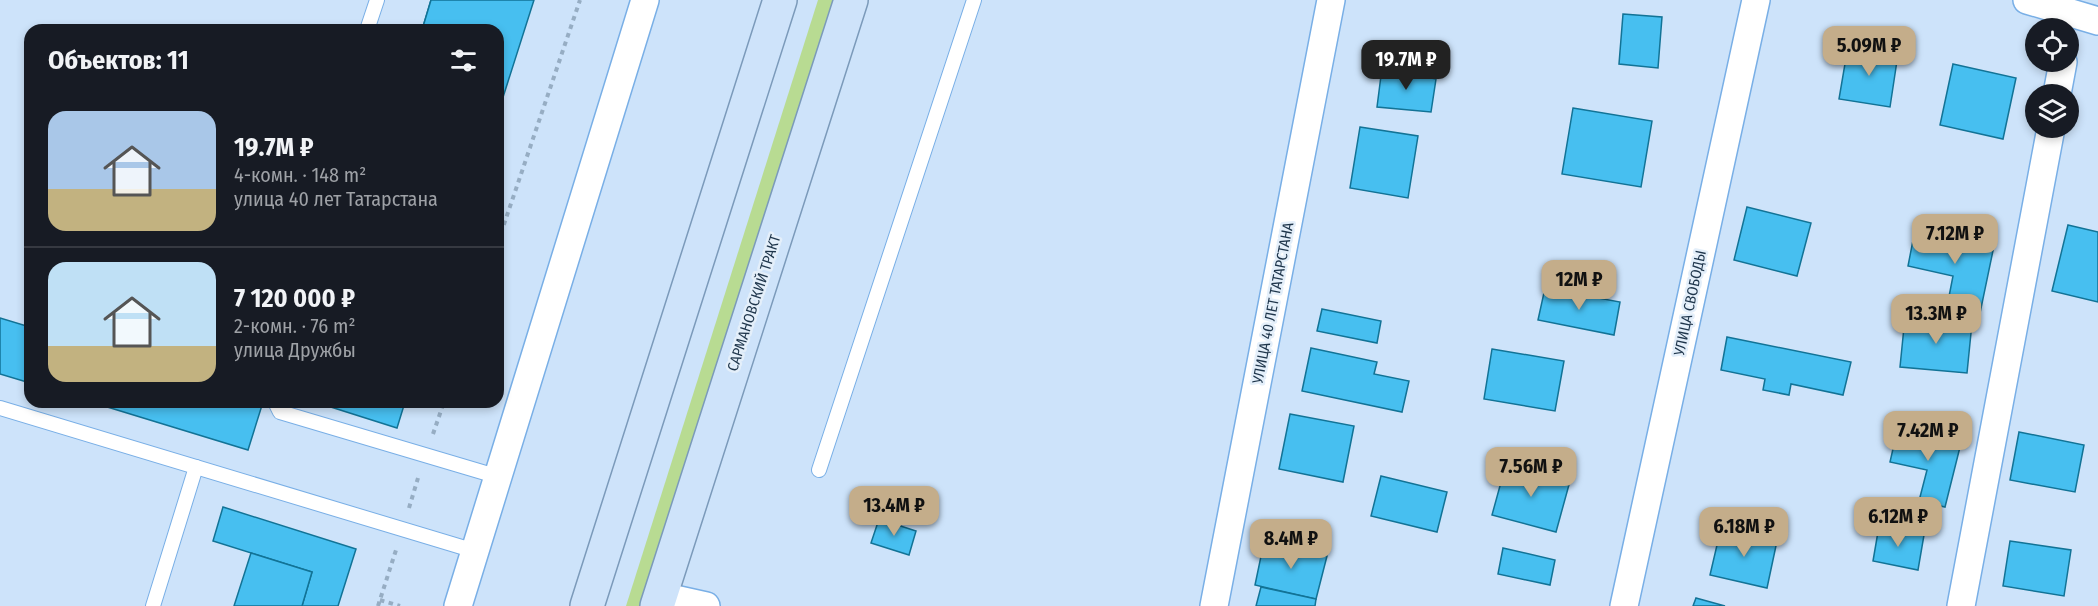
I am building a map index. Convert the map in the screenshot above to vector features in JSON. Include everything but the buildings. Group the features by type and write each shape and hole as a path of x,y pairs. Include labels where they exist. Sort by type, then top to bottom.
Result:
{"main road":[{"path":"587,606 780,0"},
{"name":"САРМАНОВСКИЙ ТРАКТ","path":"659,601 851,0"}],"street":[{"path":"458,606 645,0"},
{"name":"УЛИЦА 40 ЛЕТ ТАТАРСТАНА","path":"1214,606 1331,0"},
{"name":"УЛИЦА СВОБОДЫ","path":"1624,606 1756,0"},
{"path":"2027,0 2072,16 2098,21"},
{"path":"1961,606 2049,138"},
{"path":"659,601 706,606"}],"lane":[{"path":"369,24 377,0"},
{"path":"819,470 974,0"},
{"path":"0,408 475,551"},
{"path":"278,408 280,412 499,477"},
{"path":"153,606 196,467"}],"path":[{"path":"504,224 580,0"},
{"path":"380,600 400,606"}],"green space":[{"path":"818,0 835,0 643,606 626,606"}]}
